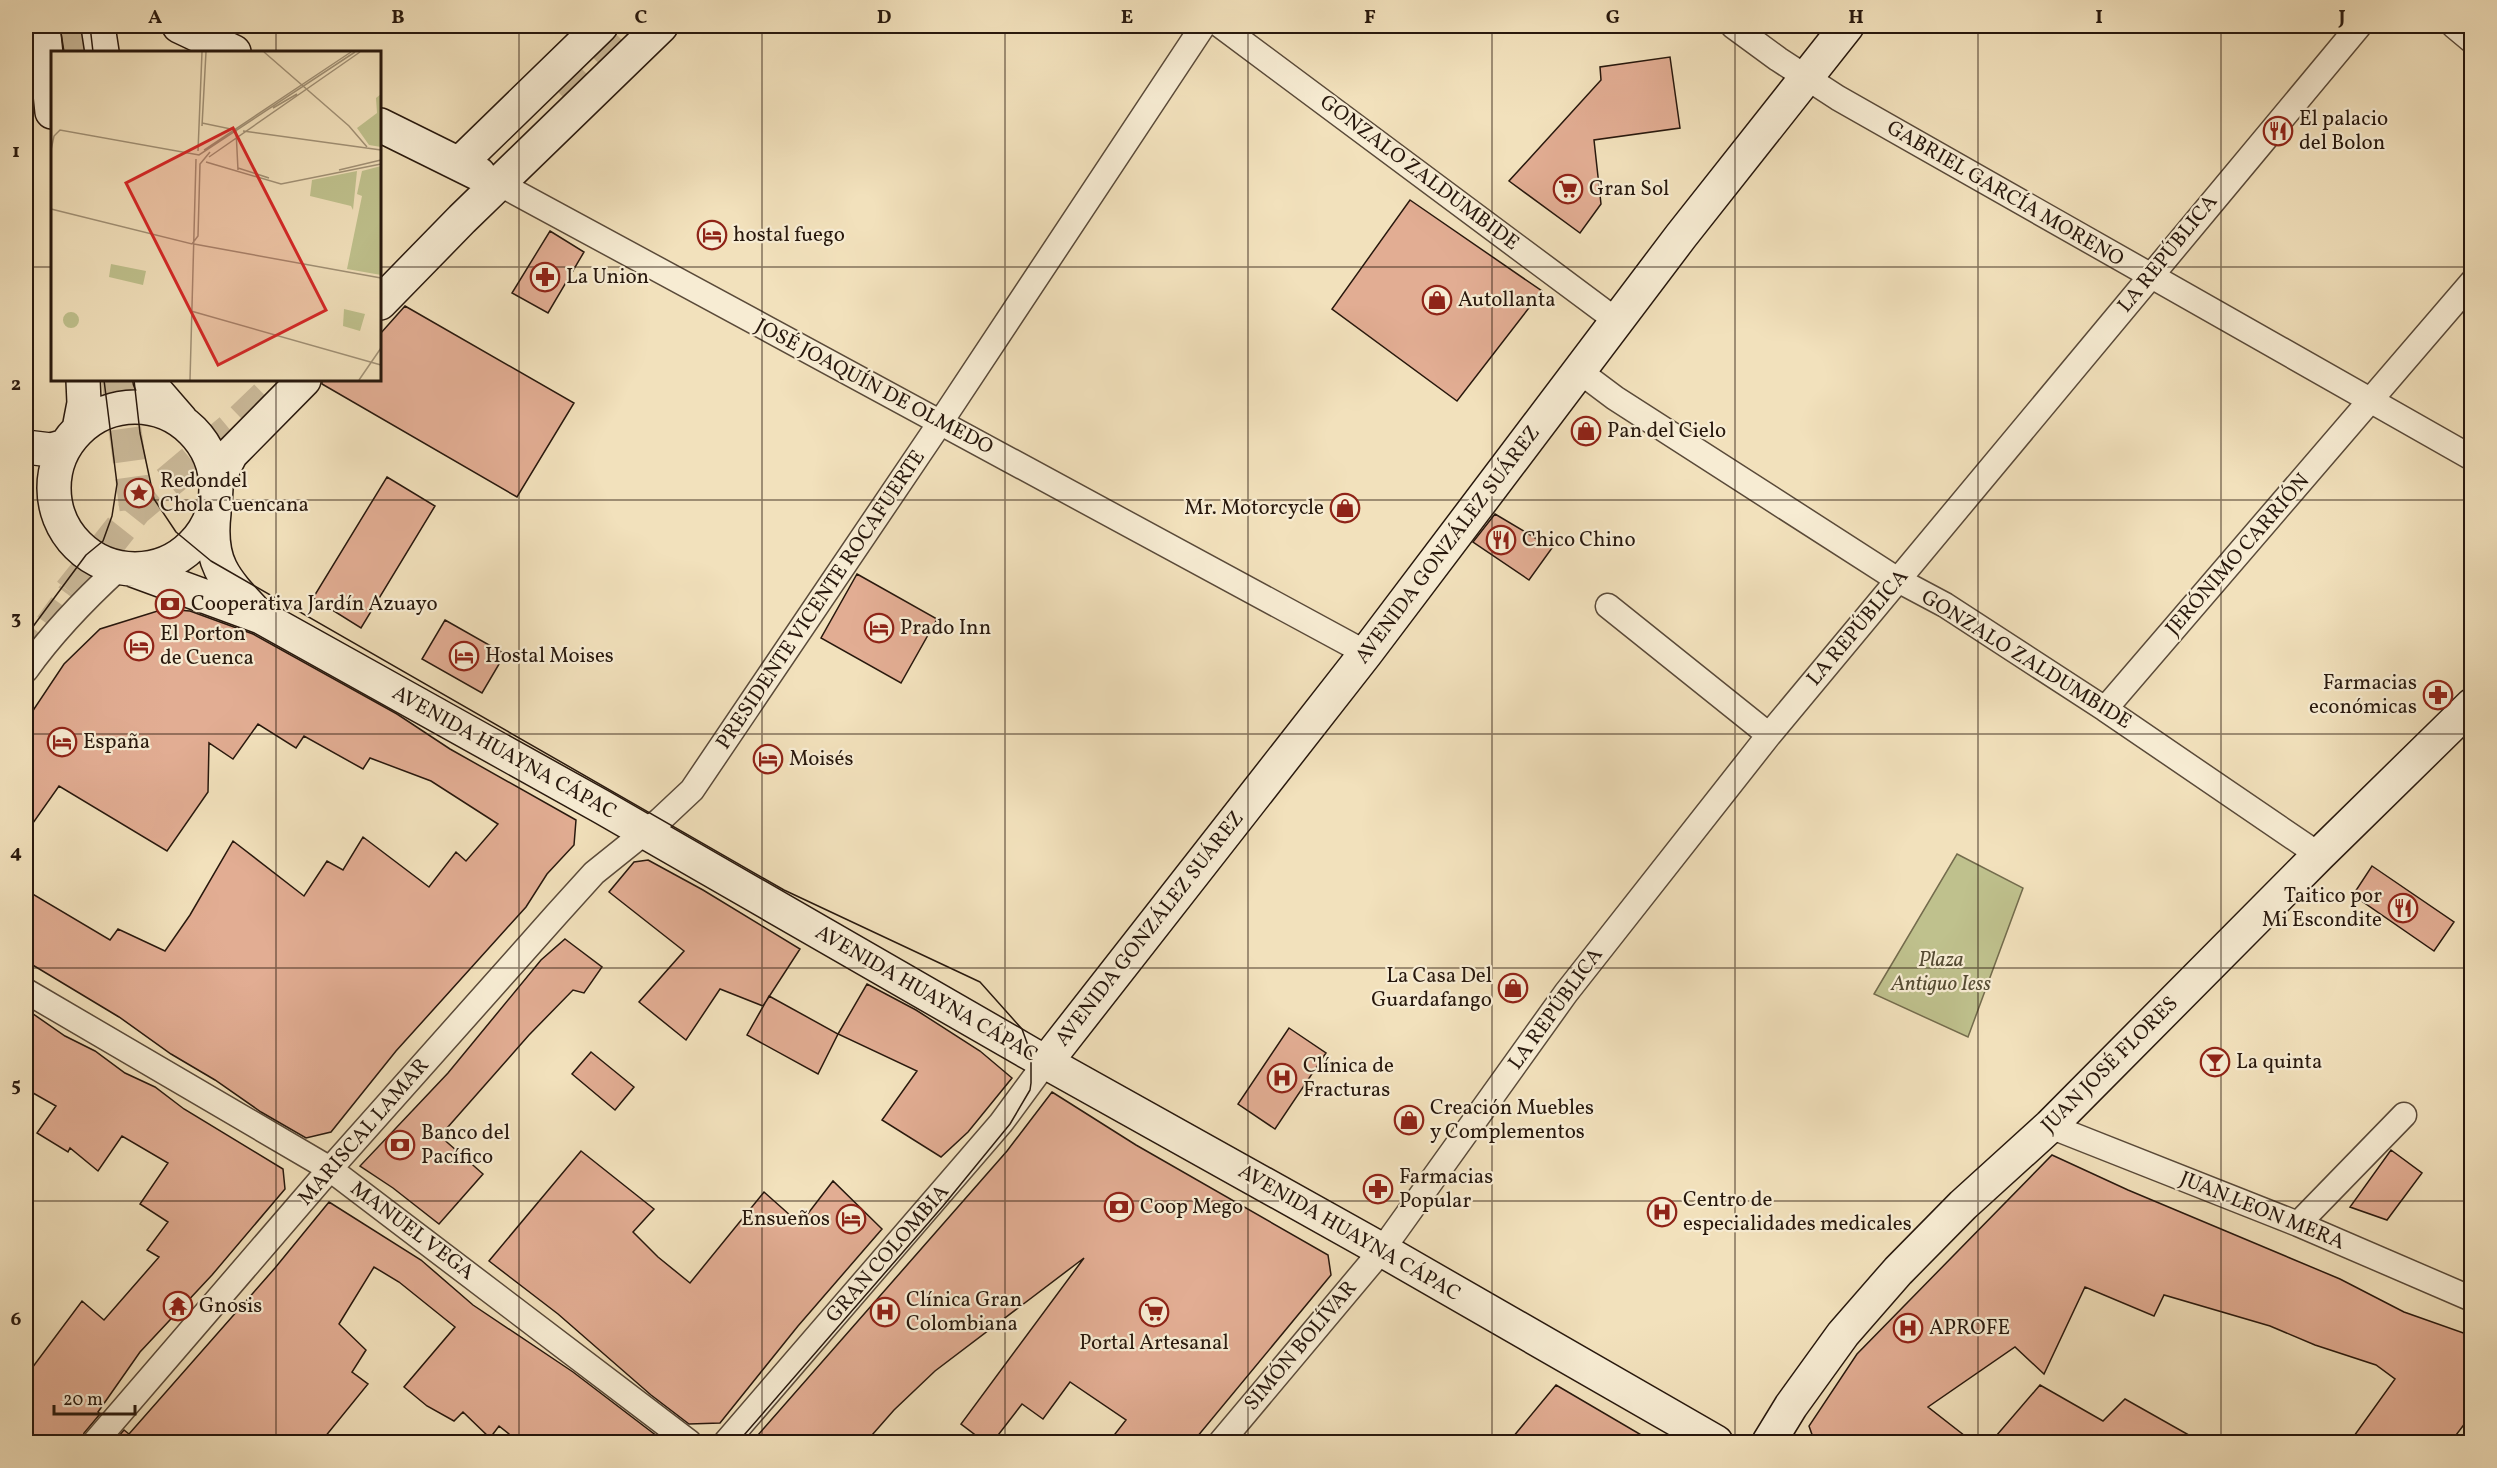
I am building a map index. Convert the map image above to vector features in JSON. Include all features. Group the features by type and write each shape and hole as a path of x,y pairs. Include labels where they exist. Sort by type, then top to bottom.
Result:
{"main road":[{"path":"43,26 51,102"},
{"path":"98,26 102,51"},
{"path":"179,26 232,51"},
{"path":"459,164 601,26"},
{"path":"381,302 661,26"},
{"name":"AVENIDA GONZÁLEZ SUÁREZ","path":"1046,1062 1366,653 1617,321 1847,26"},
{"name":"JOSÉ JOAQUÍN DE OLMEDO","path":"381,125 500,184"},
{"path":"83,381 84,403 72,437 56,467 53,490 57,511 66,533 86,555 261,617"},
{"path":"150,381 155,390 199,437 208,451 216,493 212,529 214,556 232,587 261,617"},
{"path":"126,569 152,568 170,562 186,552 199,538 209,521 216,493 231,454 303,381"},
{"path":"26,447 51,450 72,437 97,416 118,408 137,407 163,411 182,421"},
{"path":"26,482 57,511"},
{"name":"AVENIDA HUAYNA CÁPAC","path":"261,617 1382,1250 1716,1443"},
{"name":"JUAN JOSÉ FLORES","path":"1769,1443 1791,1406 1843,1334 1898,1271 1963,1204 2050,1126 2319,855 2472,705"}],"street":[{"name":"PRESIDENTE VICENTE ROCAFUERTE","path":"644,832 692,790 940,423 1203,26"},
{"name":"GONZALO ZALDUMBIDE","path":"1221,26 1617,321"},
{"name":"GABRIEL GARCÍA MORENO","path":"1733,26 1838,98 2472,458"},
{"name":"LA REPÚBLICA","path":"1382,1250 1566,993 1769,735 2359,26"},
{"path":"2454,26 2472,41"},
{"name":"JOSÉ JOAQUÍN DE OLMEDO","path":"500,184 1366,653"},
{"name":"JERÓNIMO CARRIÓN","path":"2105,709 2472,282"},
{"name":"GONZALO ZALDUMBIDE","path":"1579,371 1615,398 1898,580 1945,605 2105,709 2319,855"},
{"path":"26,670 47,640 82,602 126,569"},
{"path":"1608,606 1769,735"},
{"name":"MARISCAL LAMAR","path":"95,1443 330,1169 587,881 644,832"},
{"name":"MANUEL VEGA","path":"26,991 330,1169 689,1443"},
{"name":"GRAN COLOMBIA","path":"726,1443 1001,1123 1046,1062"},
{"path":"2298,1224 2404,1115"},
{"name":"JUAN LEON MERA","path":"2050,1126 2298,1224 2472,1299"},
{"name":"SIMÓN BOLÍVAR","path":"1221,1443 1382,1250"}],"green space":[{"name":"Plaza Antiguo Iess","path":"1957,854 2023,888 1968,1037 1874,994"}],"building":[{"path":"1670,57 1680,128 1594,140 1601,204 1580,233 1509,181 1601,80 1600,67"},
{"name":"Autollanta","path":"1410,200 1542,291 1457,401 1332,309"},
{"path":"550,231 584,252 548,313 512,293"},
{"path":"405,306 574,403 517,497 322,384 322,381 381,381 381,333"},
{"path":"387,477 435,506 361,628 313,598"},
{"path":"1495,514 1552,548 1529,580 1473,542"},
{"name":"Prado Inn","path":"857,574 937,619 901,683 821,638"},
{"path":"164,609 190,611 253,634 397,714 450,749 576,820 574,845 547,874 526,907 396,1051 331,1132 306,1138 171,1054 119,1017 26,961 26,890 110,940 118,929 165,951 190,915 233,841 304,896 327,861 343,870 363,837 429,887 456,852 466,861 498,824 431,781 370,758 363,769 304,736 296,748 258,724 233,759 209,743 208,792 167,851 59,786 26,833 26,721 64,664 100,629"},
{"name":"Hostal Moises","path":"445,620 505,654 482,693 422,659"},
{"path":"648,860 703,890 800,949 763,1006 720,989 686,1040 639,1002 684,951 609,892 634,862"},
{"name":"Taitico por Mi Escondite","path":"2372,866 2454,922 2434,951 2353,895"},
{"path":"565,939 602,967 584,993 573,990 529,1035 440,1136 483,1174 439,1224 360,1166 448,1073 541,960"},
{"path":"867,984 916,1010 980,1051 1012,1078 968,1132 941,1157 882,1120 917,1071 838,1034"},
{"path":"769,996 838,1034 818,1074 747,1035"},
{"path":"26,1009 65,1036 95,1051 125,1073 155,1087 184,1109 283,1169 285,1189 212,1275 140,1352 98,1412 100,1414 84,1433 81,1443 26,1443 26,1376 82,1301 104,1320 159,1257 147,1250 168,1222 140,1204 168,1163 122,1136 98,1171 70,1148 68,1152 37,1133 56,1106 26,1089"},
{"name":"Clínica de Fracturas","path":"1289,1028 1326,1053 1275,1129 1238,1104"},
{"path":"591,1052 634,1087 615,1110 572,1074"},
{"path":"1052,1092 1136,1145 1328,1255 1331,1275 1192,1443 1108,1443 1126,1420 1070,1382 1043,1419 1022,1404 992,1443 986,1443 961,1424 1084,1258 935,1371 894,1410 865,1443 751,1443 1007,1151"},
{"path":"2391,1150 2422,1173 2387,1220 2350,1207"},
{"path":"581,1151 654,1209 633,1232 658,1257 690,1283 764,1192 800,1224 833,1181 882,1229 798,1326 720,1423 689,1424 651,1395 558,1314 489,1261"},
{"path":"2052,1155 2128,1190 2340,1279 2404,1312 2472,1336 2472,1414 2450,1443 2349,1443 2395,1379 2376,1365 2315,1345 2270,1326 2164,1295 2154,1316 2085,1287 2044,1374 2015,1347 1928,1407 1974,1443 1815,1443 1809,1426 1857,1354"},
{"path":"329,1202 421,1260 473,1305 573,1372 666,1443 561,1443 556,1440 519,1442 499,1426 490,1438 463,1412 454,1421 427,1406 404,1387 455,1327 399,1282 374,1267 339,1324 366,1350 352,1372 368,1384 320,1443 113,1443 124,1430 129,1434 275,1268"},
{"path":"1556,1385 1655,1443 1508,1443"},
{"path":"2040,1385 2103,1421 2125,1399 2203,1443 1990,1443"}],"tunnel":[{"path":"75,26 78,51"},
{"path":"564,98 637,26"},
{"path":"118,381 136,509"},
{"path":"70,592 136,509 235,426 267,395"},
{"path":"26,653 70,592"}],"tram line":[{"path":"60,26 64,51"},
{"path":"90,26 93,51"},
{"path":"26,636 86,555 103,541 112,516 117,484 104,381"},
{"path":"134,381 140,433 154,499 176,532 211,561 784,890 980,982 1022,1029 1031,1054 1031,1083 1030,1090 1010,1124 943,1206 738,1442"}],"place":[{"name":"El palacio del Bolon","path":"2278,131"},
{"name":"Gran Sol","path":"1568,189"},
{"name":"hostal fuego","path":"712,235"},
{"name":"La Union","path":"545,277"},
{"name":"Autollanta","path":"1437,300"},
{"name":"Pan del Cielo","path":"1586,431"},
{"name":"Redondel Chola Cuencana","path":"139,493"},
{"name":"Mr. Motorcycle","path":"1345,508"},
{"name":"Chico Chino","path":"1501,540"},
{"name":"Cooperativa Jardín Azuayo","path":"170,604"},
{"name":"Prado Inn","path":"879,628"},
{"name":"El Porton de Cuenca","path":"139,646"},
{"name":"Hostal Moises","path":"464,656"},
{"name":"Farmacias económicas","path":"2438,695"},
{"name":"España","path":"62,742"},
{"name":"Moisés","path":"768,759"},
{"name":"Taitico por Mi Escondite","path":"2403,908"},
{"name":"La Casa Del Guardafango","path":"1513,988"},
{"name":"La quinta","path":"2215,1062"},
{"name":"Clínica de Fracturas","path":"1282,1078"},
{"name":"Creación Muebles y Complementos","path":"1409,1120"},
{"name":"Banco del Pacífico","path":"400,1145"},
{"name":"Farmacias Popular","path":"1378,1189"},
{"name":"Coop Mego","path":"1119,1207"},
{"name":"Centro de especialidades medicales","path":"1662,1212"},
{"name":"Ensueños","path":"851,1219"},
{"name":"Gnosis","path":"178,1306"},
{"name":"Clínica Gran Colombiana","path":"885,1312"},
{"name":"Portal Artesanal","path":"1154,1312"},
{"name":"APROFE","path":"1908,1328"}]}
